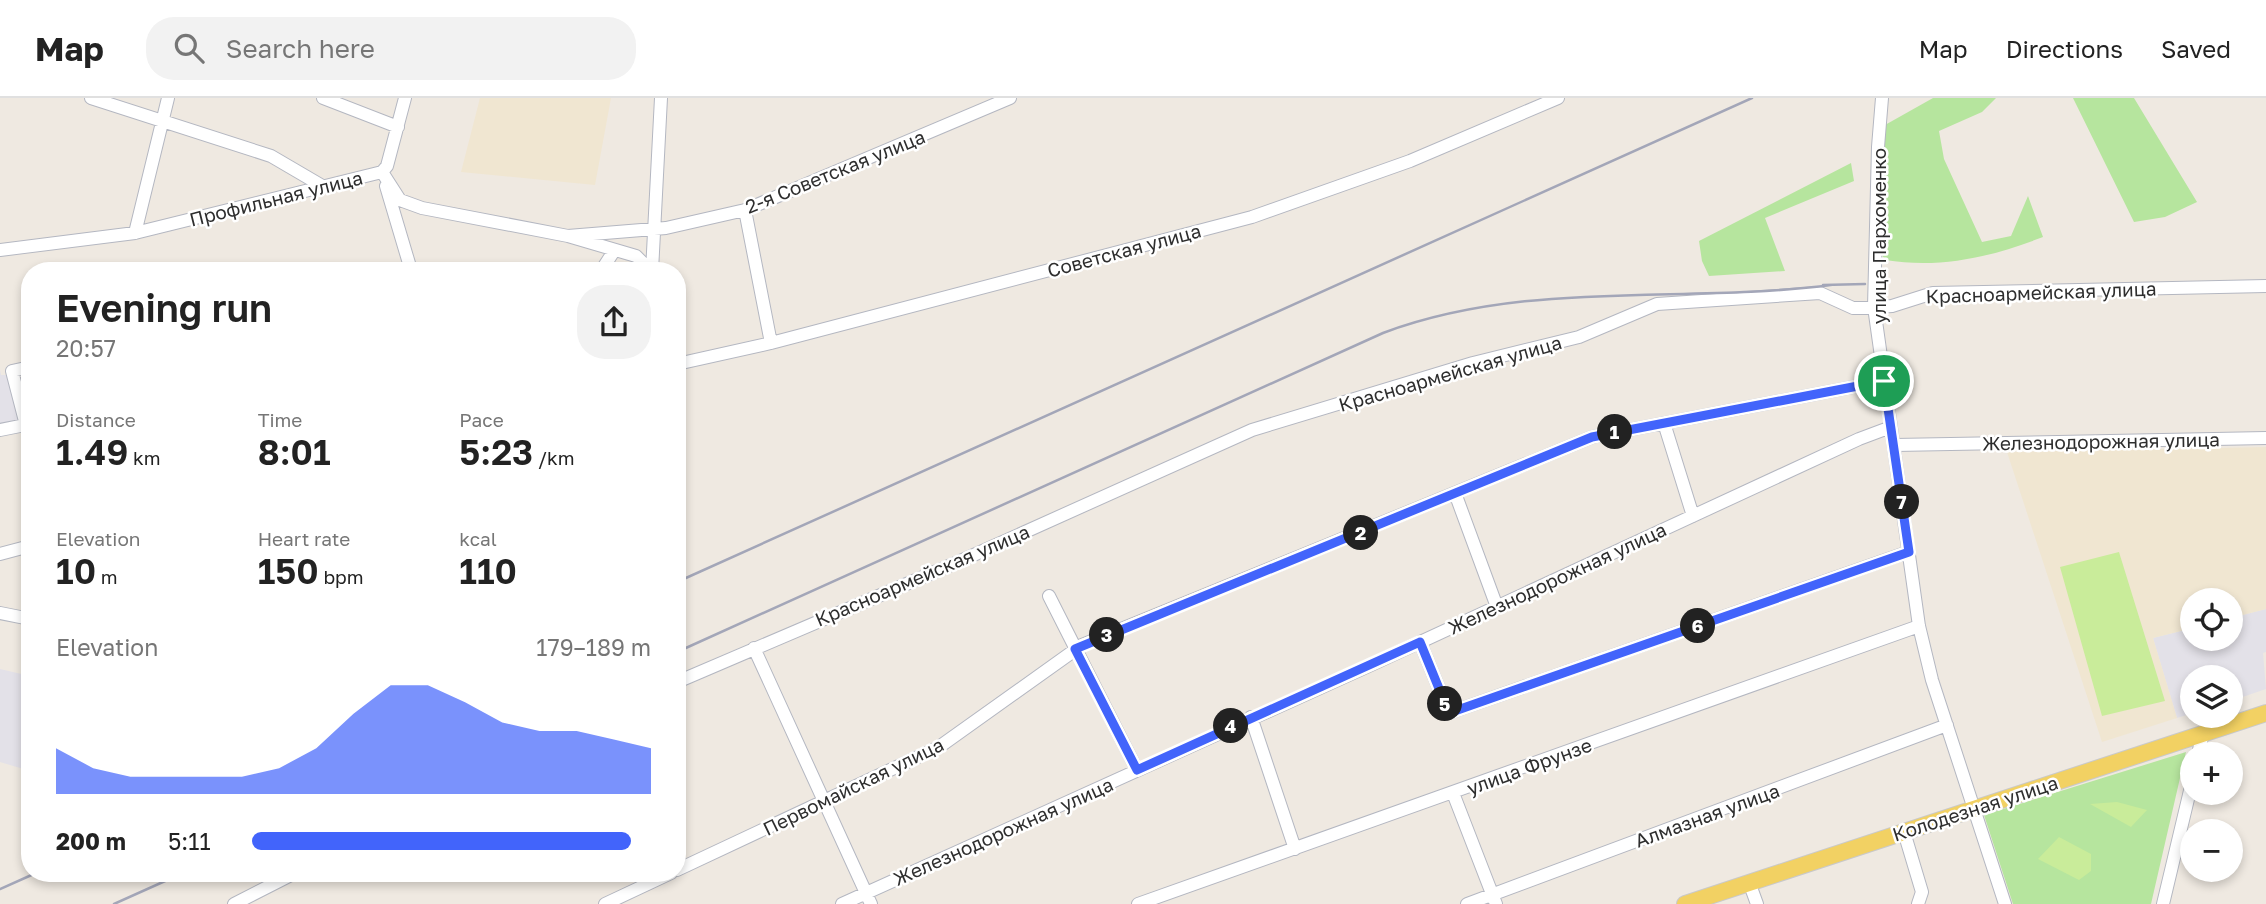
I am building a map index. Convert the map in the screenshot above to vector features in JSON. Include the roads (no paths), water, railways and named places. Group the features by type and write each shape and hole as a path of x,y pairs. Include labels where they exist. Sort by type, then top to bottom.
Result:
{"main road":[{"name":"Колодезная улица","path":"1685,904 1973,807 2266,713"}],"street":[{"path":"91,98 271,156 324,187"},
{"path":"135,233 169,98"},
{"path":"323,98 398,127"},
{"path":"405,98 387,166 382,172 409,262"},
{"path":"652,262 661,98"},
{"name":"2-я Советская улица","path":"568,236 654,229 745,210 1010,98"},
{"name":"Советская улица","path":"686,362 771,343 1252,217 1410,161 1558,98"},
{"name":"улица Пархоменко","path":"1882,98 1878,147 1874,307 1919,626 1947,725 2005,904"},
{"name":"Профильная улица","path":"0,250 135,233 382,172 400,201 422,208 568,236 635,256 641,262"},
{"path":"745,210 771,343"},
{"path":"607,262 614,251"},
{"name":"Красноармейская улица","path":"686,678 958,562 1252,430 1473,363 1579,337 1657,304 1820,293 1853,308 1892,306 1933,293 2266,286"},
{"path":"21,369 12,371 21,401"},
{"name":"Первомайская улица","path":"686,866 939,747 1075,649 1592,437 1884,381"},
{"path":"1664,423 1693,516"},
{"path":"0,430 21,426"},
{"name":"Железнодорожная улица","path":"842,904 868,899 1251,717 1891,427"},
{"name":"Железнодорожная улица","path":"1895,445 2266,438"},
{"path":"1455,494 1497,607"},
{"path":"0,554 21,548"},
{"path":"1420,642 1449,713 1909,552"},
{"path":"1049,596 1137,770"},
{"path":"0,613 21,617"},
{"name":"улица Фрунзе","path":"1138,904 1919,626"},
{"path":"754,648 868,899"},
{"path":"1251,717 1295,849"},
{"name":"Алмазная улица","path":"1467,904 1495,899 1947,725"},
{"path":"2201,742 2203,733"},
{"path":"1453,793 1495,899"},
{"path":"2162,904 2186,805"},
{"path":"1904,832 1922,892 1919,904"},
{"path":"1749,881 1757,904"},
{"path":"234,904 277,882"},
{"path":"605,904 652,882"}],"railway":[{"path":"686,578 1752,98"},
{"path":"1823,285 1865,284"},
{"path":"686,648 1383,333 1437,316 1493,305 1549,299 1719,293 1832,285"},
{"path":"0,889 21,880"},
{"path":"114,904 163,882"}]}
